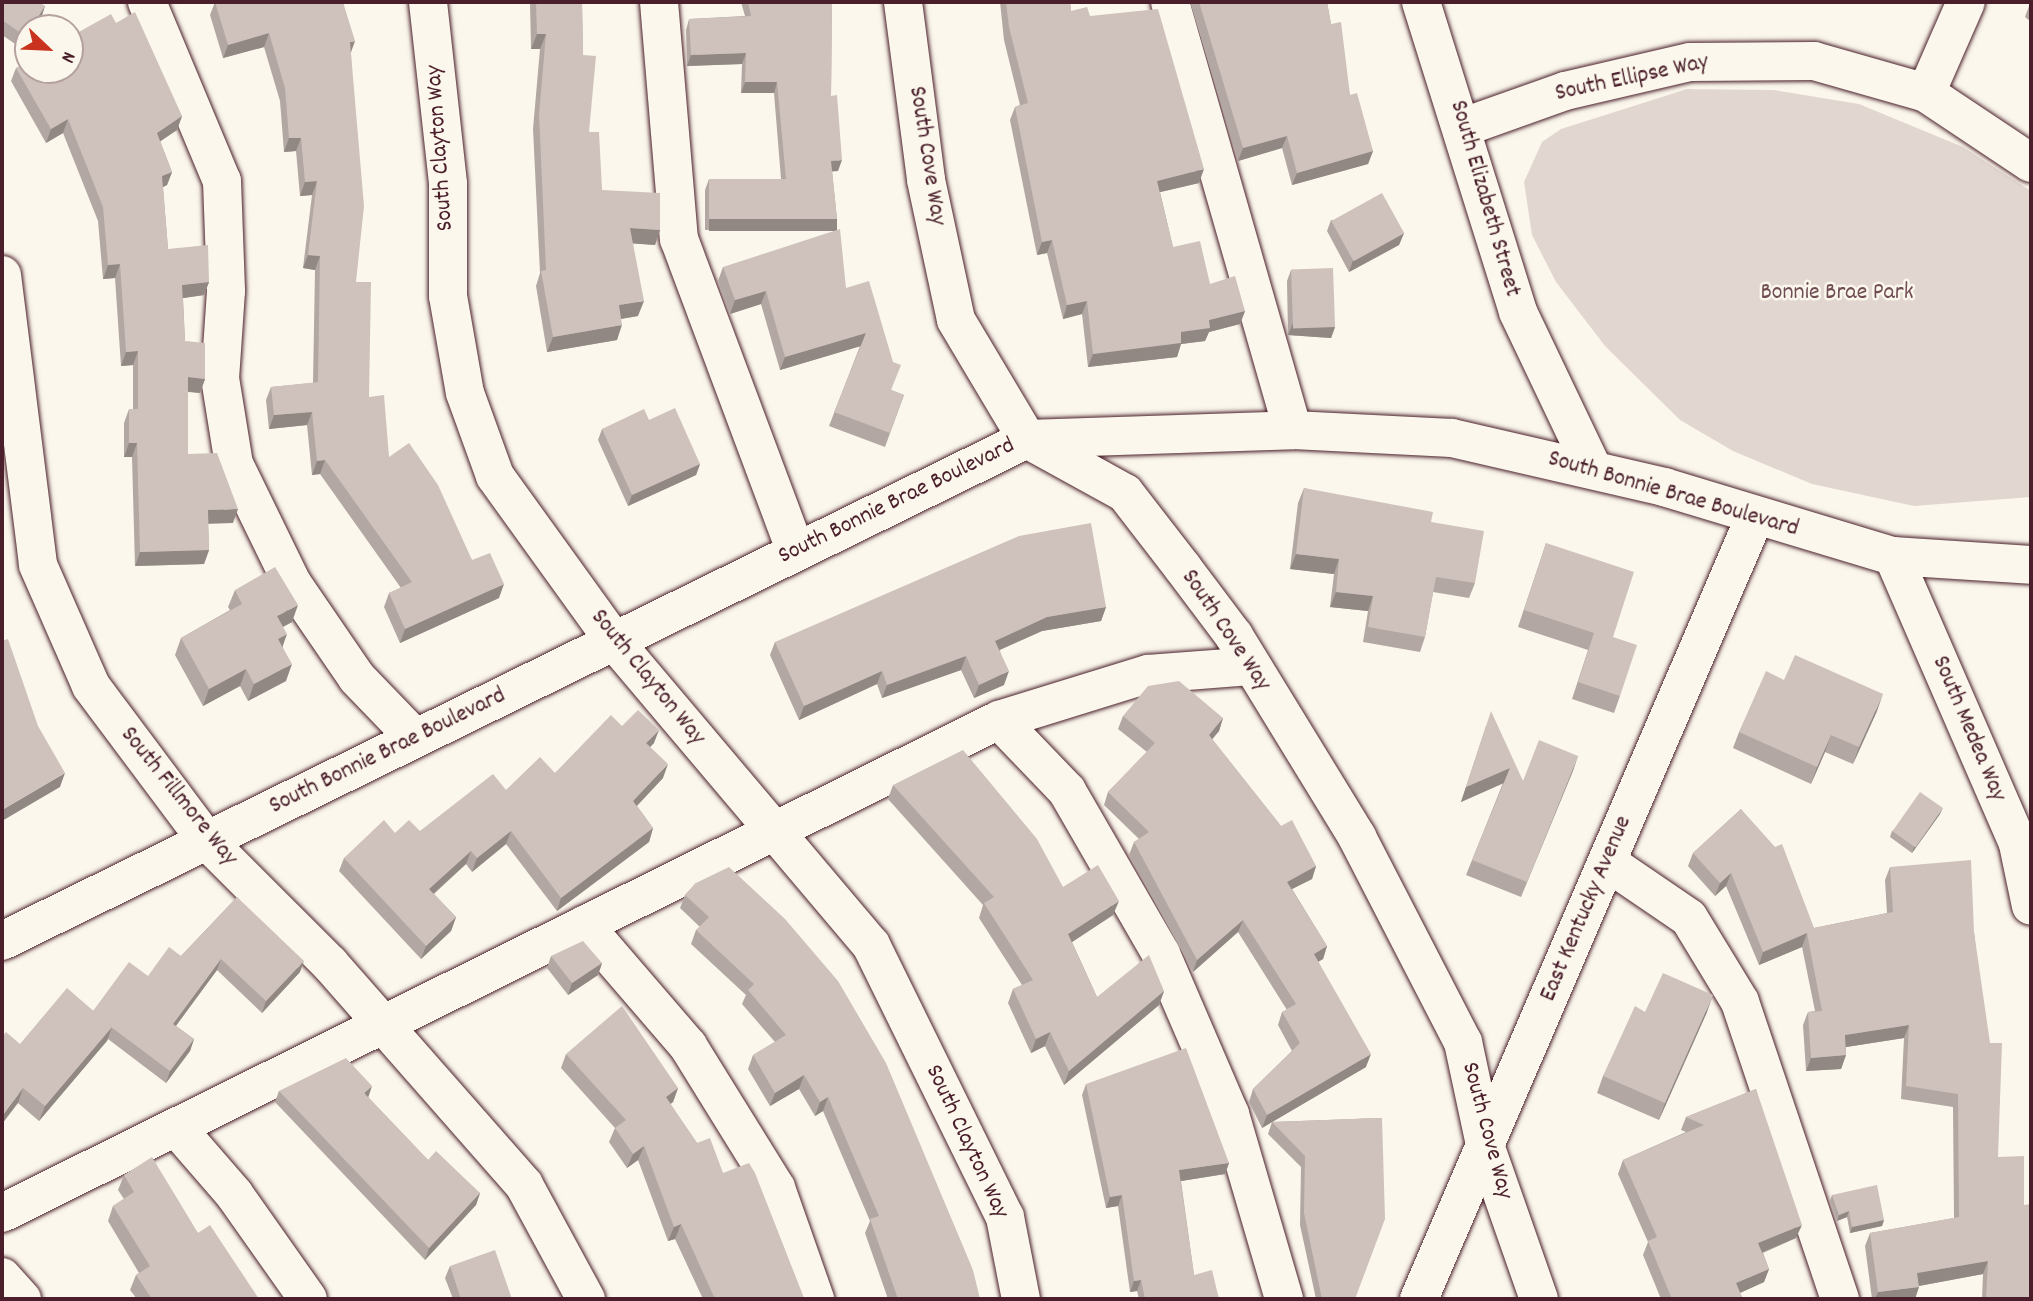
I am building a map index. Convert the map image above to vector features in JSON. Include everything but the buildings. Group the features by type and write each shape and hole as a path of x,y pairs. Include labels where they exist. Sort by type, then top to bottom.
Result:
{"street":[{"path":"147,2 222,181 226,291 220,378 234,464 292,583 357,678 415,738"},
{"name":"South Clayton Way","path":"428,2 448,184 447,296 465,393 495,476 614,641 871,945 1005,1217 1021,1299"},
{"path":"659,2 679,239 796,552"},
{"name":"South Cove Way","path":"904,2 926,180 956,320 1027,439 1125,493 1251,666 1357,837 1463,1042 1485,1145 1539,1299"},
{"path":"1170,2 1293,429"},
{"name":"South Elizabeth Street","path":"1421,2 1464,127 1483,212 1518,312 1593,469"},
{"path":"1926,93 1966,2"},
{"name":"South Ellipse Way","path":"1464,127 1565,91 1690,62 1814,61 1926,93 2031,163"},
{"name":"South Fillmore Way","path":"2,275 38,565 91,686 206,841 381,1025 524,1185 586,1299"},
{"name":"South Bonnie Brae Boulevard","path":"2,941 1027,439 1293,429 1452,438 1593,469 1754,519 1893,556 2031,565"},
{"name":"East Kentucky Avenue","path":"1419,1299 1754,519"},
{"name":"South Medea Way","path":"1893,556 2027,864 2031,906"},
{"path":"2,1213 999,720 1147,674 1251,666"},
{"path":"999,720 1067,791 1161,954 1230,1114 1284,1299"},
{"path":"1607,862 1689,918 1740,1002 1840,1299"},
{"path":"584,925 688,1046 718,1093 776,1188 815,1299"},
{"path":"176,1127 234,1194 308,1299"},
{"path":"2,1277 23,1299"}],"green space":[{"name":"Bonnie Brae Park","path":"1687,89 1774,90 1859,104 1963,147 2031,191 2031,497 1914,506 1812,484 1733,451 1680,420 1605,346 1556,282 1532,235 1524,182 1542,142 1561,129"}]}
